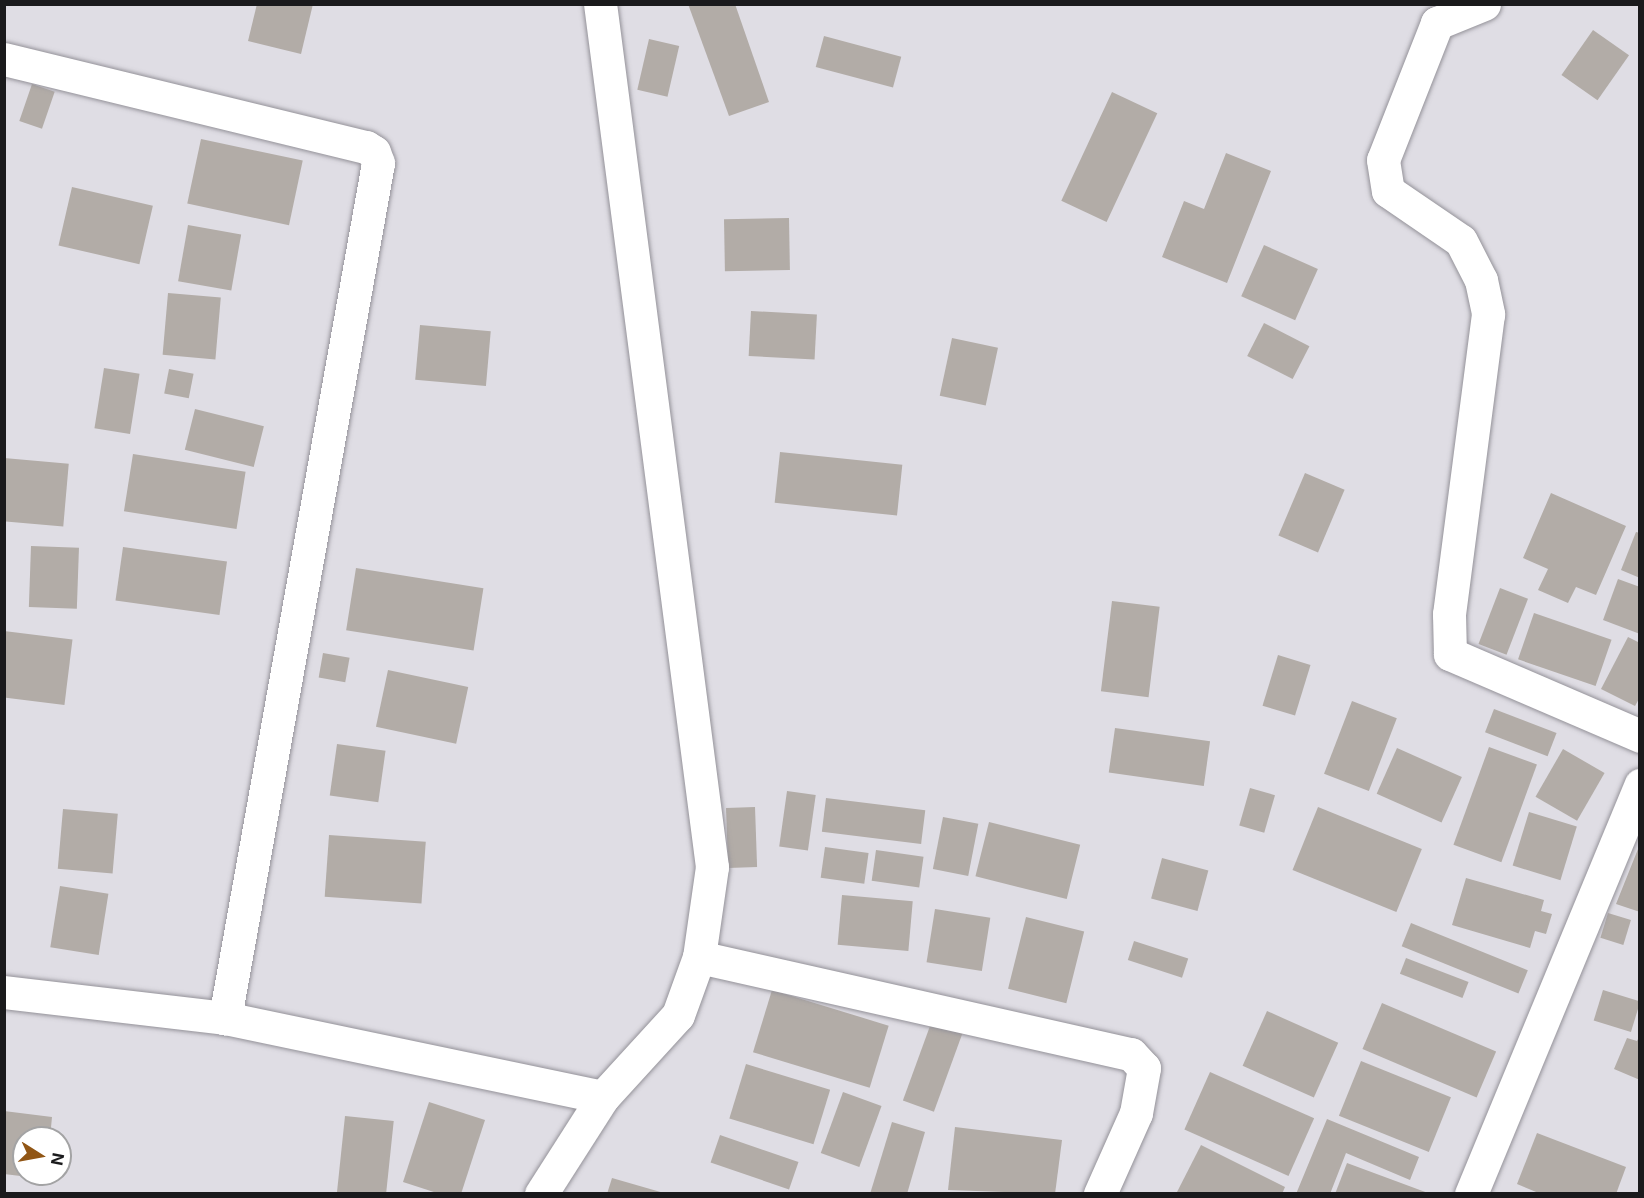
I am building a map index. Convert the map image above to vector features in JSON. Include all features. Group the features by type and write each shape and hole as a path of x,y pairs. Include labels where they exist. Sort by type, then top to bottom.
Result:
{"street":[{"path":"541,1194 603,1096 678,1015 699,957 712,867 600,4"},
{"path":"1484,4 1437,23 1383,160 1388,191 1461,241 1481,280 1488,314 1449,615 1450,654 1640,736"},
{"path":"4,58 366,147 374,152 378,163 225,1018"},
{"path":"1471,1194 1640,785"},
{"path":"699,957 1131,1054 1144,1068 1136,1113 1100,1194"},
{"path":"4,992 225,1018 603,1096"}],"building":[{"path":"257,4 313,4 301,54 248,41"},
{"path":"688,4 735,4 769,102 729,116"},
{"path":"1593,30 1629,55 1597,100 1561,75"},
{"path":"824,36 901,57 893,88 816,67"},
{"path":"649,39 679,46 668,97 637,90"},
{"path":"32,84 55,92 42,129 19,121"},
{"path":"1112,92 1157,113 1107,222 1061,201"},
{"path":"201,139 303,161 289,225 187,204"},
{"path":"1226,153 1271,171 1227,283 1162,257 1184,201 1204,209"},
{"path":"72,187 153,206 139,264 59,245"},
{"path":"789,218 790,270 725,271 724,219"},
{"path":"188,225 241,234 231,291 178,281"},
{"path":"1264,245 1318,269 1295,320 1241,296"},
{"path":"168,293 221,298 215,359 163,355"},
{"path":"751,311 817,314 815,359 749,356"},
{"path":"1264,323 1309,346 1293,379 1247,356"},
{"path":"420,325 491,331 486,386 415,380"},
{"path":"952,338 998,348 986,405 940,396"},
{"path":"104,368 140,374 130,434 94,428"},
{"path":"169,369 194,374 189,398 164,394"},
{"path":"195,409 264,426 254,467 185,450"},
{"path":"780,452 902,465 897,516 775,503"},
{"path":"133,454 246,472 237,529 124,511"},
{"path":"4,458 69,464 63,526 4,521"},
{"path":"1305,473 1345,490 1318,552 1278,536"},
{"path":"1551,493 1626,526 1596,595 1576,587 1568,603 1538,590 1548,569 1523,558"},
{"path":"1636,532 1640,533 1640,578 1621,570"},
{"path":"31,546 79,548 77,609 29,607"},
{"path":"123,547 227,562 219,615 115,600"},
{"path":"356,568 483,588 474,650 346,630"},
{"path":"1618,579 1640,587 1640,634 1603,620"},
{"path":"1500,588 1528,599 1507,655 1478,644"},
{"path":"1112,601 1160,607 1149,697 1101,691"},
{"path":"1534,613 1612,640 1596,686 1518,659"},
{"path":"4,631 72,639 64,705 4,697"},
{"path":"1628,637 1640,643 1640,697 1635,706 1601,689"},
{"path":"323,653 350,658 345,682 319,678"},
{"path":"1278,655 1311,665 1295,716 1263,706"},
{"path":"388,670 468,687 456,744 376,727"},
{"path":"1352,701 1397,718 1369,791 1324,774"},
{"path":"1494,709 1557,733 1548,756 1485,732"},
{"path":"1115,728 1210,741 1204,786 1109,773"},
{"path":"337,744 386,751 378,802 330,795"},
{"path":"1489,747 1537,764 1501,862 1453,845"},
{"path":"1397,748 1462,777 1442,823 1377,794"},
{"path":"1563,749 1605,773 1577,821 1536,797"},
{"path":"1250,788 1275,795 1264,833 1239,825"},
{"path":"787,791 816,795 808,850 779,846"},
{"path":"826,798 925,810 921,844 822,832"},
{"path":"755,807 757,867 728,868 726,808"},
{"path":"1318,807 1422,849 1396,912 1293,870"},
{"path":"63,809 118,814 113,874 58,869"},
{"path":"1529,812 1577,827 1560,880 1513,866"},
{"path":"943,817 978,824 968,876 933,869"},
{"path":"989,822 1080,845 1067,899 975,876"},
{"path":"329,835 426,842 421,904 325,897"},
{"path":"1640,844 1640,912 1616,904"},
{"path":"825,847 869,853 864,884 821,878"},
{"path":"876,850 924,857 919,887 872,881"},
{"path":"1162,858 1208,870 1197,911 1151,899"},
{"path":"1466,878 1544,900 1541,911 1552,914 1546,934 1535,931 1530,948 1452,925"},
{"path":"60,886 108,894 99,955 50,947"},
{"path":"842,895 913,901 908,951 838,945"},
{"path":"935,909 990,918 982,971 927,962"},
{"path":"1608,913 1631,920 1623,945 1600,938"},
{"path":"1026,917 1084,932 1066,1003 1008,989"},
{"path":"1411,923 1528,970 1518,993 1402,946"},
{"path":"1134,941 1188,959 1182,978 1128,960"},
{"path":"1406,958 1469,982 1462,998 1400,974"},
{"path":"772,990 889,1026 870,1088 753,1052"},
{"path":"1603,990 1640,1001 1631,1032 1594,1021"},
{"path":"1382,1003 1496,1051 1477,1097 1362,1049"},
{"path":"1267,1011 1338,1043 1314,1098 1243,1066"},
{"path":"934,1015 965,1026 934,1112 903,1101"},
{"path":"1640,1035 1640,1080 1614,1069 1627,1038 1637,1041"},
{"path":"1361,1061 1451,1097 1429,1152 1339,1116"},
{"path":"746,1064 830,1090 813,1144 729,1119"},
{"path":"1210,1072 1314,1118 1289,1176 1184,1130"},
{"path":"843,1092 882,1106 859,1167 821,1153"},
{"path":"429,1102 485,1120 461,1194 440,1194 403,1182"},
{"path":"4,1111 52,1117 51,1126 12,1126 12,1175 4,1174"},
{"path":"345,1116 394,1121 386,1194 337,1194"},
{"path":"1327,1119 1419,1157 1410,1180 1346,1153 1330,1194 1296,1194"},
{"path":"892,1122 925,1132 907,1194 870,1194"},
{"path":"955,1127 1062,1140 1055,1194 948,1190"},
{"path":"1537,1133 1626,1167 1616,1194 1541,1194 1517,1184"},
{"path":"720,1135 798,1162 789,1189 711,1162"},
{"path":"1201,1145 1285,1187 1282,1194 1176,1194"},
{"path":"1347,1163 1428,1193 1428,1194 1335,1194"},
{"path":"612,1178 664,1193 664,1194 607,1194"}]}
